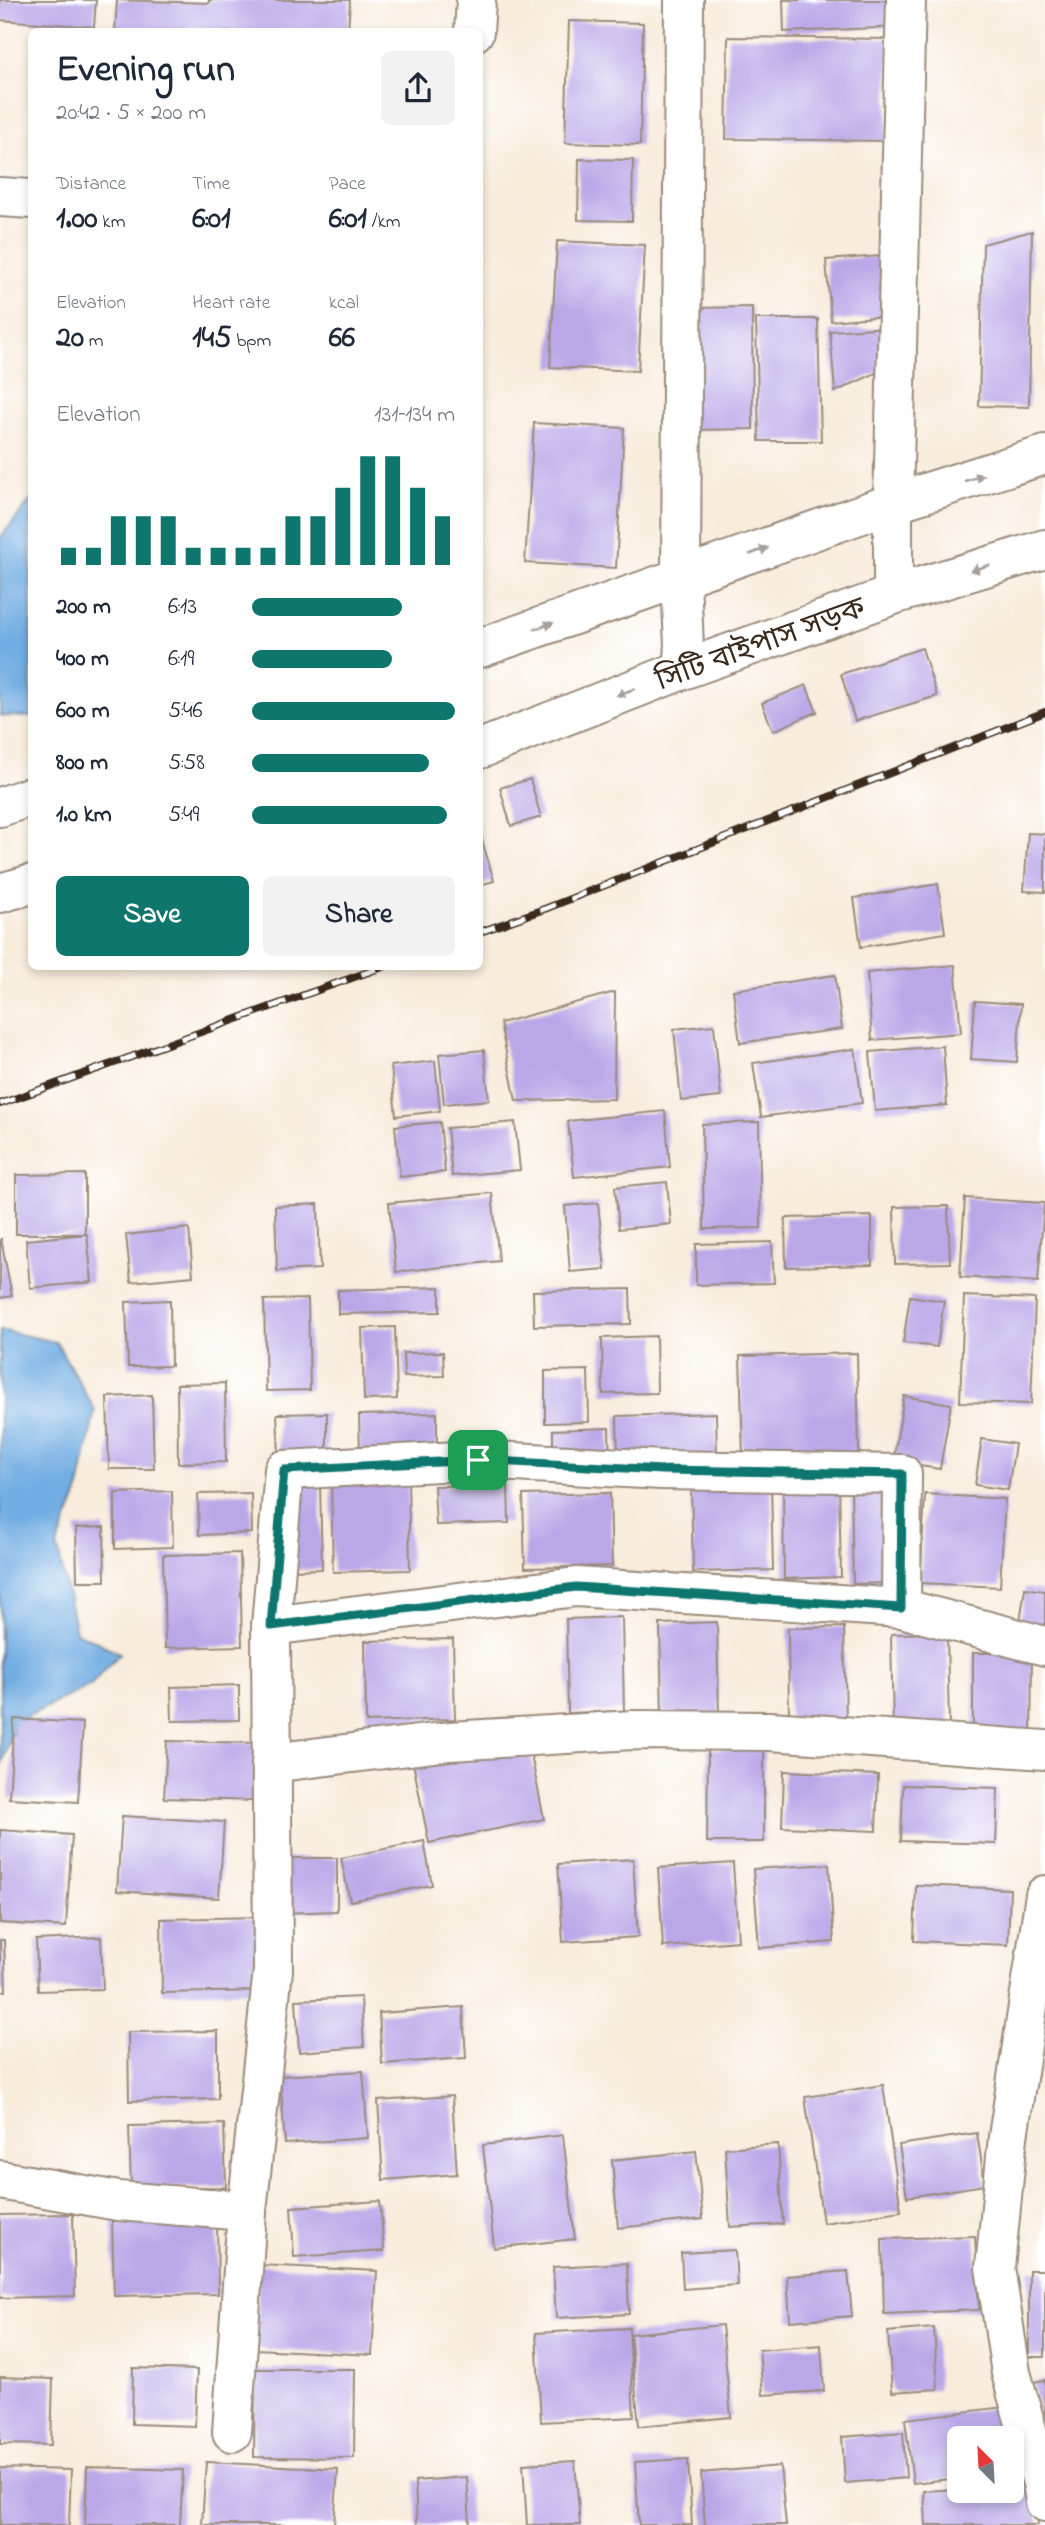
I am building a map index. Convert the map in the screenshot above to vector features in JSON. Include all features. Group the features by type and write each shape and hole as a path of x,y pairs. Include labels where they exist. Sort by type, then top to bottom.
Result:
{"street":[{"path":"474,28 476,0"},
{"path":"684,0 681,579 685,669"},
{"path":"893,595 906,0"},
{"path":"0,197 28,199"},
{"path":"483,647 893,503 1045,455"},
{"name":"সিটি বাইপাস সড়ক","path":"483,748 685,669 893,595 1045,549"},
{"path":"0,807 28,797"},
{"path":"0,893 28,885"},
{"path":"232,2432 247,2211 273,1970 271,1626 284,1470 478,1460 662,1470 902,1474 901,1608"},
{"path":"271,1626 576,1587 901,1608 1045,1646"},
{"path":"271,1763 450,1741 633,1730 770,1731 1045,1750"},
{"path":"1045,1895 1008,2137 995,2267 1011,2373 1045,2502"},
{"path":"0,2180 118,2200 247,2211"}],"water":[{"path":"28,504 28,717 0,716 0,538"},
{"path":"0,1330 56,1342 95,1410 78,1494 57,1545 76,1632 120,1653 91,1685 16,1722 0,1770"}],"building":[{"path":"0,0 96,0 94,27 0,20"},
{"path":"117,0 209,3 209,0 350,0 348,28 115,28"},
{"path":"783,0 899,0 900,27 784,32"},
{"path":"569,21 643,23 640,145 565,143"},
{"path":"728,37 889,39 887,141 726,139"},
{"path":"579,159 633,160 632,221 578,220"},
{"path":"1032,231 1029,407 979,406 983,244"},
{"path":"557,241 645,245 638,371 550,367"},
{"path":"881,256 885,316 831,321 826,260"},
{"path":"752,307 753,429 692,430 690,308"},
{"path":"756,319 818,319 821,441 759,441"},
{"path":"888,327 891,366 835,392 830,331"},
{"path":"534,423 624,428 616,568 525,563"},
{"path":"922,648 937,696 855,721 841,674"},
{"path":"806,685 817,712 773,731 762,703"},
{"path":"530,779 541,817 511,826 500,788"},
{"path":"1028,833 1045,834 1045,892 1024,891"},
{"path":"483,843 494,881 483,884"},
{"path":"938,884 945,933 861,947 854,898"},
{"path":"955,965 961,1033 872,1040 867,973"},
{"path":"835,975 842,1029 740,1043 733,990"},
{"path":"615,992 614,1099 516,1101 500,1023"},
{"path":"975,1001 1021,1004 1017,1062 971,1059"},
{"path":"714,1025 721,1097 681,1101 674,1029"},
{"path":"943,1046 947,1105 875,1111 870,1052"},
{"path":"855,1049 862,1103 761,1117 753,1063"},
{"path":"484,1050 489,1100 444,1104 439,1054"},
{"path":"435,1061 440,1111 396,1116 391,1066"},
{"path":"665,1111 670,1167 574,1177 568,1121"},
{"path":"440,1122 445,1172 400,1177 395,1126"},
{"path":"515,1122 520,1170 452,1176 447,1128"},
{"path":"759,1122 761,1228 704,1229 702,1124"},
{"path":"85,1174 85,1234 16,1234 16,1175"},
{"path":"667,1182 671,1224 619,1229 615,1187"},
{"path":"492,1193 499,1261 396,1272 389,1203"},
{"path":"965,1198 1044,1203 1038,1282 960,1277"},
{"path":"598,1203 605,1269 570,1272 565,1206"},
{"path":"318,1204 320,1269 277,1271 275,1206"},
{"path":"948,1206 950,1263 895,1264 894,1207"},
{"path":"872,1216 872,1265 786,1267 785,1218"},
{"path":"189,1228 193,1276 131,1282 126,1235"},
{"path":"87,1234 92,1282 30,1288 26,1240"},
{"path":"0,1240 12,1296 0,1298"},
{"path":"772,1242 774,1283 696,1285 696,1244"},
{"path":"440,1287 440,1312 338,1314 338,1290"},
{"path":"630,1289 631,1324 534,1326 533,1291"},
{"path":"910,1296 944,1301 937,1347 903,1343"},
{"path":"964,1296 1035,1299 1031,1404 960,1402"},
{"path":"308,1299 310,1390 266,1391 264,1300"},
{"path":"170,1300 171,1366 128,1367 126,1302"},
{"path":"395,1327 397,1399 364,1400 362,1328"},
{"path":"656,1336 657,1393 603,1394 602,1338"},
{"path":"443,1352 444,1376 404,1377 403,1353"},
{"path":"857,1353 859,1455 743,1457 740,1356"},
{"path":"588,1370 589,1422 545,1423 545,1371"},
{"path":"225,1383 226,1462 178,1463 177,1384"},
{"path":"152,1395 154,1469 109,1469 107,1397"},
{"path":"904,1396 951,1404 940,1469 893,1462"},
{"path":"327,1413 327,1454 279,1455 277,1414"},
{"path":"437,1413 437,1453 360,1455 359,1415"},
{"path":"716,1413 717,1459 618,1462 617,1416"},
{"path":"609,1428 610,1458 553,1459 553,1430"},
{"path":"982,1439 1015,1444 1008,1490 975,1485"},
{"path":"408,1477 410,1570 333,1572 331,1479"},
{"path":"771,1482 773,1570 693,1572 691,1484"},
{"path":"320,1484 322,1569 288,1570 286,1485"},
{"path":"839,1484 841,1577 784,1579 783,1485"},
{"path":"508,1485 509,1523 436,1525 434,1486"},
{"path":"851,1486 887,1486 889,1583 853,1584"},
{"path":"172,1491 173,1547 115,1549 115,1493"},
{"path":"251,1493 252,1533 199,1535 198,1494"},
{"path":"610,1493 612,1566 525,1568 523,1495"},
{"path":"925,1494 1005,1499 1000,1587 920,1583"},
{"path":"104,1527 105,1581 77,1581 76,1528"},
{"path":"240,1553 242,1646 165,1648 163,1555"},
{"path":"1025,1588 1045,1591 1045,1631 1019,1628"},
{"path":"622,1617 624,1711 568,1713 566,1619"},
{"path":"717,1622 719,1716 662,1718 660,1624"},
{"path":"844,1627 846,1720 789,1722 788,1628"},
{"path":"947,1633 949,1726 893,1728 891,1634"},
{"path":"453,1639 455,1719 366,1722 365,1641"},
{"path":"973,1653 1032,1653 1031,1739 973,1739"},
{"path":"239,1685 239,1720 172,1721 171,1687"},
{"path":"14,1719 83,1723 78,1802 9,1798"},
{"path":"528,1740 544,1819 429,1843 413,1763"},
{"path":"167,1741 257,1743 254,1801 164,1798"},
{"path":"708,1749 764,1749 764,1842 707,1842"},
{"path":"784,1771 878,1775 876,1831 782,1827"},
{"path":"903,1785 998,1788 996,1844 901,1841"},
{"path":"122,1816 224,1822 219,1898 117,1891"},
{"path":"0,1830 72,1835 66,1927 0,1923"},
{"path":"424,1841 432,1885 350,1901 341,1858"},
{"path":"283,1858 337,1858 337,1911 284,1913"},
{"path":"633,1859 638,1937 563,1942 558,1864"},
{"path":"733,1863 738,1941 663,1947 658,1868"},
{"path":"829,1864 834,1942 759,1948 753,1869"},
{"path":"916,1885 1010,1889 1008,1945 914,1941"},
{"path":"261,1917 261,1991 162,1993 161,1919"},
{"path":"101,1937 103,1989 38,1991 36,1940"},
{"path":"0,1940 4,1940 6,1991 0,1991"},
{"path":"361,1997 364,2047 299,2052 296,2000"},
{"path":"463,2007 466,2058 382,2064 379,2013"},
{"path":"218,2031 218,2099 129,2101 128,2032"},
{"path":"363,2071 368,2138 285,2144 280,2076"},
{"path":"883,2085 901,2211 823,2223 805,2097"},
{"path":"452,2096 457,2174 383,2180 378,2101"},
{"path":"224,2124 226,2187 131,2188 129,2126"},
{"path":"977,2133 985,2185 907,2197 899,2145"},
{"path":"563,2135 575,2239 494,2248 483,2145"},
{"path":"778,2144 783,2224 730,2227 725,2148"},
{"path":"696,2151 703,2219 618,2228 612,2160"},
{"path":"380,2201 384,2251 294,2257 291,2207"},
{"path":"73,2214 75,2296 0,2298 0,2215"},
{"path":"217,2219 218,2294 114,2296 112,2221"},
{"path":"975,2236 979,2310 884,2314 882,2239"},
{"path":"735,2250 737,2285 683,2289 681,2253"},
{"path":"627,2263 629,2314 556,2318 553,2267"},
{"path":"259,2265 377,2271 372,2355 255,2349"},
{"path":"1029,2270 1045,2270 1045,2357 1029,2357"},
{"path":"848,2271 852,2316 790,2321 787,2276"},
{"path":"722,2325 731,2417 639,2426 630,2334"},
{"path":"629,2328 634,2417 541,2422 536,2333"},
{"path":"934,2328 938,2389 892,2392 888,2332"},
{"path":"821,2345 824,2391 763,2395 759,2350"},
{"path":"133,2368 197,2370 195,2426 132,2424"},
{"path":"255,2369 355,2369 354,2458 254,2457"},
{"path":"0,2377 53,2379 51,2445 0,2444"},
{"path":"1045,2380 1045,2438 1033,2382"},
{"path":"1004,2407 1006,2426 947,2426 947,2479 913,2483 905,2419"},
{"path":"903,2432 906,2478 845,2483 842,2437"},
{"path":"688,2459 692,2525 639,2525 635,2462"},
{"path":"575,2461 580,2525 527,2525 523,2464"},
{"path":"206,2462 338,2469 334,2525 202,2525"},
{"path":"780,2466 786,2525 705,2525 701,2473"},
{"path":"87,2467 183,2470 180,2525 85,2525"},
{"path":"0,2468 71,2470 69,2525 0,2525"},
{"path":"467,2477 470,2525 417,2525 415,2481"},
{"path":"1024,2484 1035,2484 1038,2525 926,2525 924,2491 947,2490 947,2503 1024,2503"}],"railway":[{"path":"483,931 1045,712"},
{"path":"0,1104 374,970"}],"route":[{"path":"478,1460 662,1470 902,1474 901,1608 576,1587 271,1626 284,1470 478,1460"}]}
